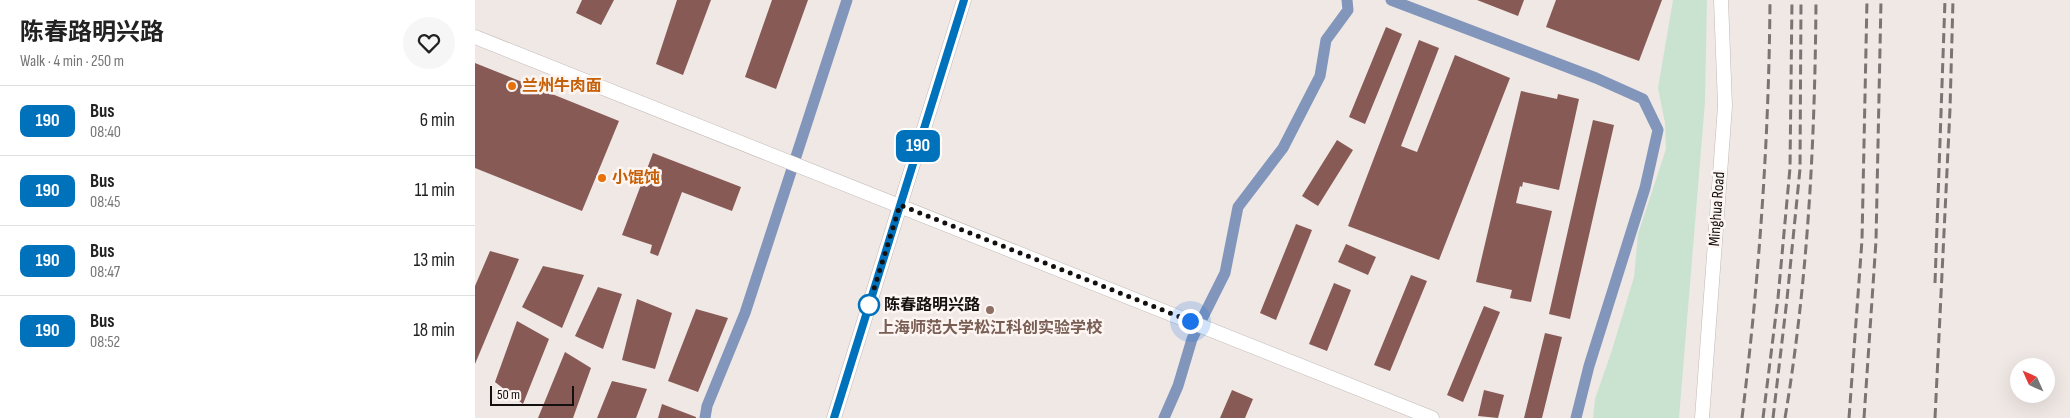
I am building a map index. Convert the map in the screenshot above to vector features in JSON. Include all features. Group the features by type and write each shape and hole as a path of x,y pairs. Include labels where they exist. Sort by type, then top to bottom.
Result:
{"street":[{"path":"834,418 964,0"},
{"name":"Minghua Road","path":"1702,418 1725,106 1721,0"},
{"path":"475,37 1432,418"}],"green space":[{"path":"1673,0 1707,0 1705,102 1679,418 1593,418 1595,399 1634,277 1638,234 1666,149 1665,123 1658,88"}],"building":[{"path":"582,0 614,0 601,25 576,13"},
{"path":"677,0 711,0 683,75 656,64"},
{"path":"772,0 808,0 776,89 745,77"},
{"path":"1477,0 1524,0 1518,16"},
{"path":"1556,0 1662,0 1639,61 1546,27"},
{"path":"1386,27 1402,34 1365,124 1349,117"},
{"path":"1419,40 1439,48 1401,146 1417,152 1455,55 1510,78 1439,260 1348,226"},
{"path":"475,63 619,121 582,211 475,168"},
{"path":"1521,91 1557,99 1558,94 1579,99 1559,190 1523,182 1522,187 1520,186 1516,203 1552,211 1531,302 1510,298 1512,290 1476,282"},
{"path":"1593,120 1614,125 1570,319 1549,314"},
{"path":"1337,140 1353,150 1318,206 1302,196"},
{"path":"653,153 741,187 732,211 682,192 658,256 650,253 652,245 622,235"},
{"path":"1296,224 1312,230 1276,320 1260,313"},
{"path":"1346,244 1376,257 1368,275 1338,262"},
{"path":"490,251 519,259 475,364 475,286"},
{"path":"543,266 584,275 562,328 522,307"},
{"path":"1411,275 1427,281 1390,371 1374,365"},
{"path":"1334,283 1351,290 1327,351 1309,344"},
{"path":"598,287 622,294 603,349 575,336"},
{"path":"637,299 672,313 655,369 622,360"},
{"path":"1484,306 1500,312 1463,402 1447,395"},
{"path":"696,309 728,318 698,392 668,381"},
{"path":"517,321 549,339 523,404 495,382"},
{"path":"1545,333 1562,337 1542,418 1524,418"},
{"path":"565,352 591,368 573,418 538,418"},
{"path":"612,381 647,389 636,418 597,418"},
{"path":"1232,390 1253,399 1245,418 1220,418"},
{"path":"1484,390 1504,395 1498,418 1478,416"},
{"path":"662,404 696,417 696,418 658,418"}],"waterway":[{"path":"705,418 707,406 745,313 847,0"},
{"path":"1164,418 1178,386 1192,339 1225,273 1238,207 1283,148 1320,76 1326,40 1348,10 1347,0"},
{"path":"1391,0 1596,78 1643,99 1658,130 1645,188 1589,366 1576,418"}],"railway":[{"path":"1742,418 1762,209 1768,105 1770,0"},
{"path":"1763,418 1778,298 1790,168 1792,0"},
{"path":"1773,418 1800,169 1801,0"},
{"path":"1785,418 1793,366 1809,210 1816,0"},
{"path":"1849,418 1862,240 1867,0"},
{"path":"1864,418 1876,241 1881,0"},
{"path":"1935,283 1945,0"},
{"path":"1935,418 1950,109 1953,0"}],"bus line":[{"name":"190","path":"834,418 964,0"}],"place":[{"name":"兰州牛肉面","path":"512,86"},
{"name":"小馄饨","path":"602,178"},
{"name":"陈春路明兴路","path":"869,305"},
{"name":"上海师范大学松江科创实验学校","path":"990,310"}],"route":[{"path":"869,305 900,205 1190,321"}]}
